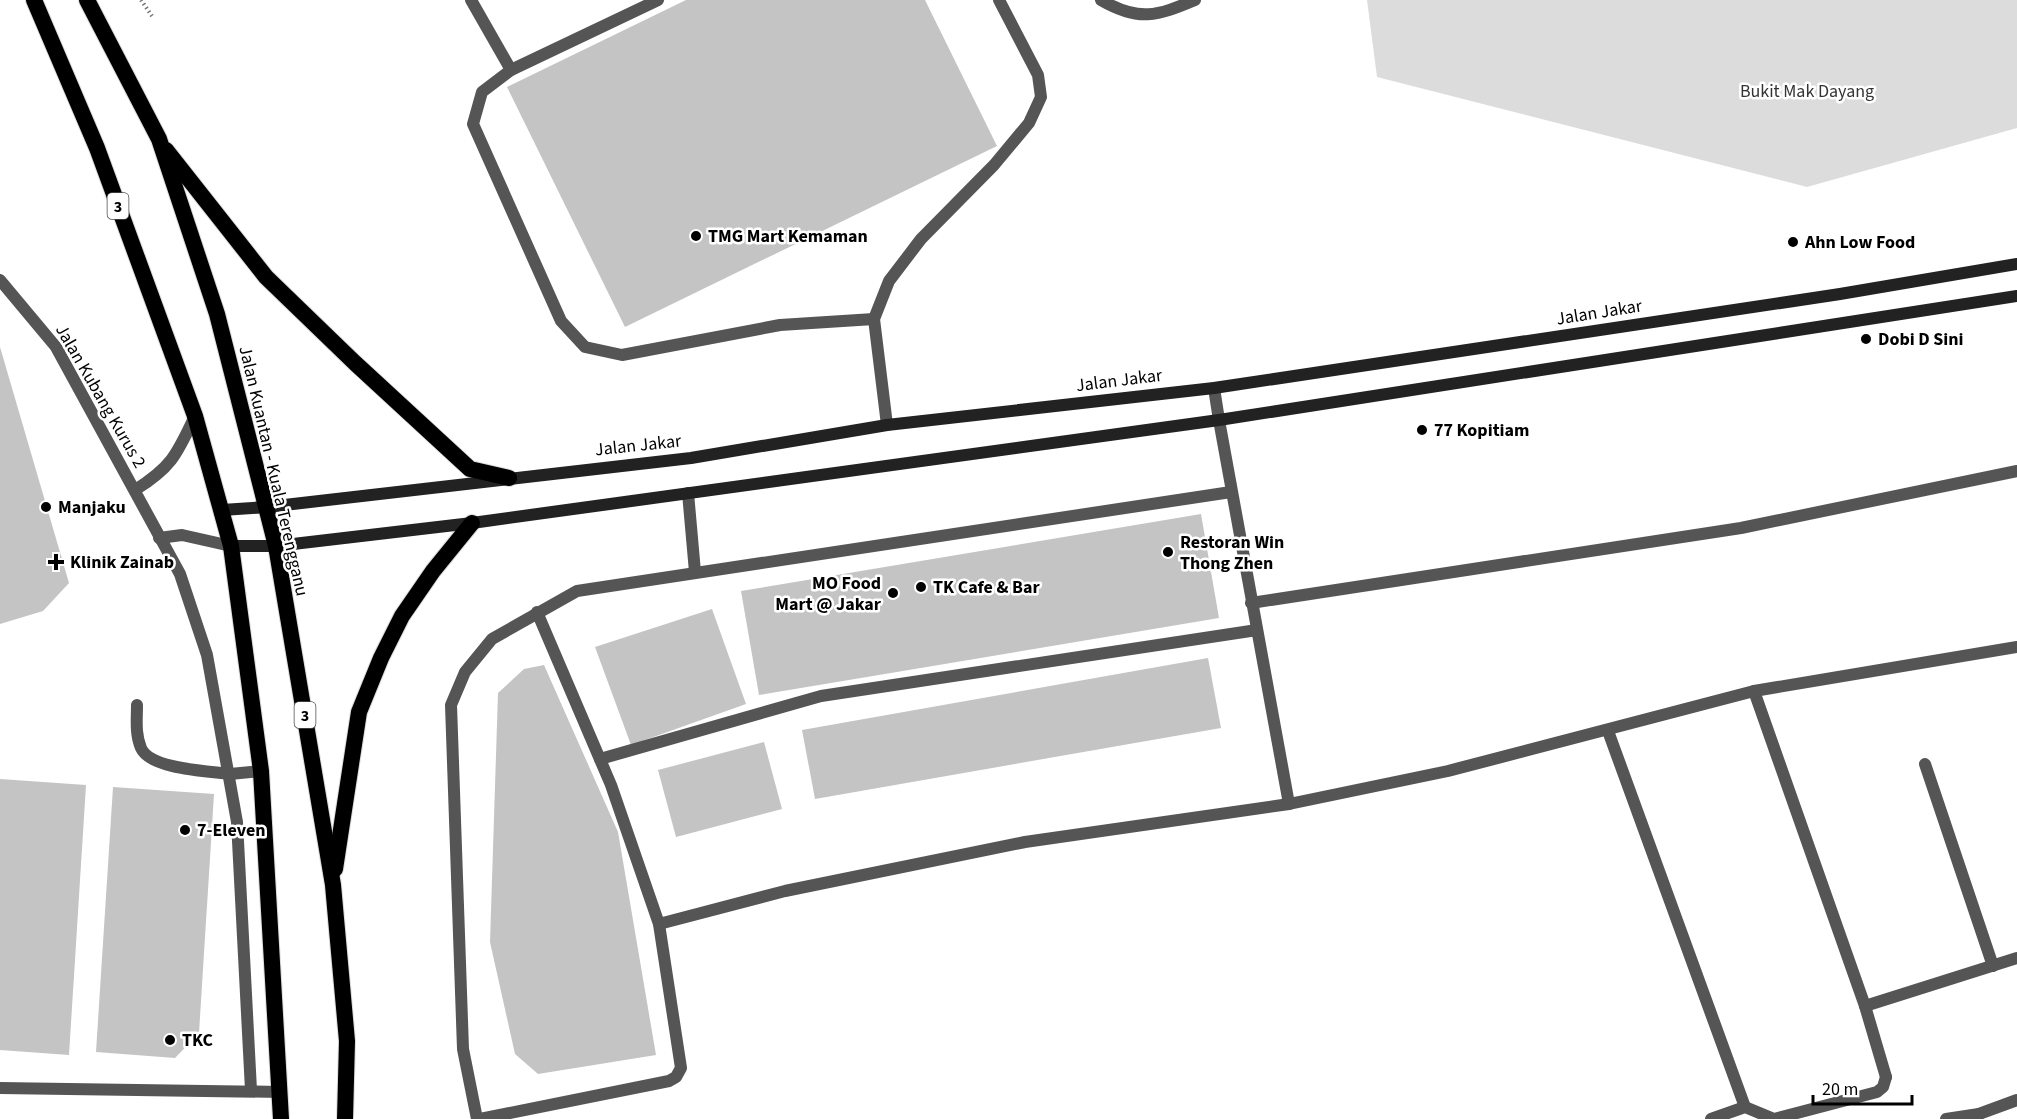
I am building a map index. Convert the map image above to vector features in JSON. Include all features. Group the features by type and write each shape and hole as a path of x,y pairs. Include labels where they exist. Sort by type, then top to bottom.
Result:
{"highway":[{"name":"3","path":"34,0 97,148 195,416 231,546 261,771 281,1119"},
{"name":"Jalan Kuantan - Kuala Terengganu","path":"87,0 159,139 216,314 276,546 333,885 347,1041 345,1119"},
{"path":"159,139 266,277 470,469 508,478"},
{"path":"333,885 359,712 381,658 402,616 433,571 472,524"}],"main road":[{"name":"Jalan Jakar","path":"222,510 267,507 691,458 887,425 1214,388 1840,294 2017,264"},
{"path":"231,546 276,546 472,524 1219,420 2017,296"}],"street":[{"path":"471,0 511,70"},
{"path":"658,0 511,70 482,92 473,124 561,321 585,347 622,355 780,326 874,320"},
{"path":"887,425 874,320 890,281 921,239 994,165 1029,123 1041,97 1038,75 999,0"},
{"path":"1101,0 1138,16 1165,13 1196,0"},
{"name":"Jalan Kubang Kurus 2","path":"0,280 56,347 180,574 195,612 207,655 237,822 251,1090"},
{"path":"1214,388 1289,804"},
{"path":"135,490 158,476 177,455 195,416"},
{"path":"1251,603 1741,528 2017,471"},
{"path":"537,612 600,759 659,924 681,1068 676,1077 478,1119 463,1049 451,705 465,672 492,639 537,612 577,591 1231,492"},
{"path":"688,493 695,572"},
{"path":"159,538 182,536 231,546"},
{"path":"600,759 821,696 1257,630"},
{"path":"659,924 785,891 1025,842 1289,804 1448,771 1754,691 2017,647"},
{"path":"1711,1119 1745,1107 1774,1119 1877,1092 1883,1087 1886,1077 1865,1006 1754,691"},
{"path":"137,705 141,750 153,760 180,767 230,774 261,771"},
{"path":"1608,731 1745,1107"},
{"path":"1925,764 1993,966"},
{"path":"1865,1006 2017,958"},
{"path":"0,1089 280,1092"},
{"path":"1946,1119 1978,1116 2017,1100"}],"path":[{"path":"141,0 152,16"}],"green space":[{"name":"Bukit Mak Dayang","path":"1367,0 2017,0 2017,128 1807,187 1377,77"}],"building":[{"name":"TMG Mart Kemaman","path":"686,0 925,0 997,146 625,327 507,87"},
{"path":"0,347 69,583 43,611 0,624"},
{"path":"1201,514 1219,618 759,695 741,591"},
{"path":"712,609 746,704 631,745 595,647"},
{"path":"1208,658 1221,728 815,799 802,730"},
{"path":"544,665 618,832 656,1055 538,1074 515,1054 490,942 498,693 524,669"},
{"path":"764,742 782,809 676,837 658,770"},
{"path":"0,779 86,785 69,1055 0,1050"},
{"path":"113,787 214,794 199,1033 175,1058 96,1052"}],"place":[{"name":"TMG Mart Kemaman","path":"696,236"},
{"name":"Ahn Low Food","path":"1793,242"},
{"name":"Dobi D Sini","path":"1866,339"},
{"name":"77 Kopitiam","path":"1422,430"},
{"name":"Manjaku","path":"46,507"},
{"name":"Restoran Win Thong Zhen","path":"1168,552"},
{"name":"Klinik Zainab","path":"56,562"},
{"name":"TK Cafe & Bar","path":"921,587"},
{"name":"MO Food Mart @ Jakar","path":"893,593"},
{"name":"7-Eleven","path":"185,830"},
{"name":"TKC","path":"170,1040"}]}
